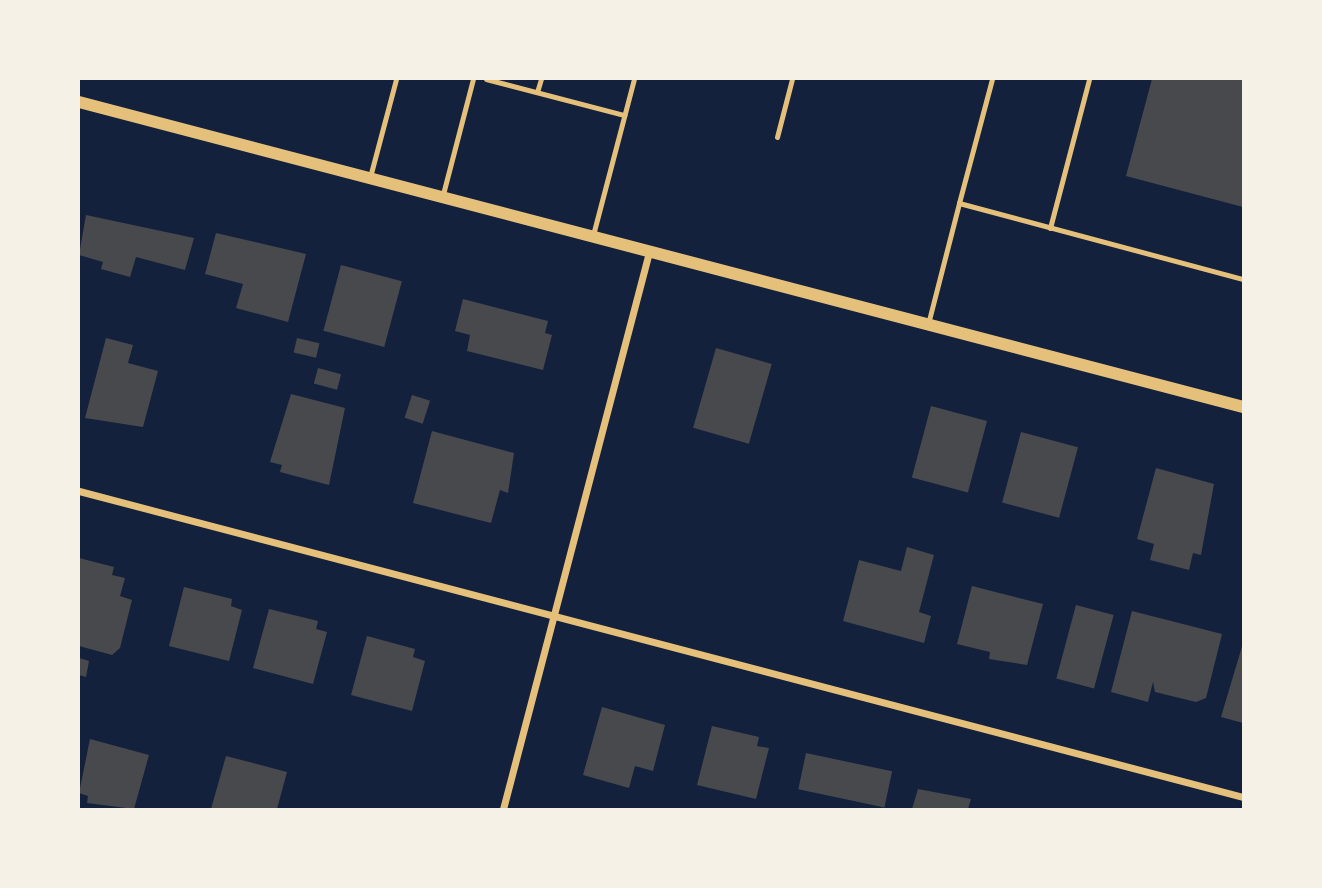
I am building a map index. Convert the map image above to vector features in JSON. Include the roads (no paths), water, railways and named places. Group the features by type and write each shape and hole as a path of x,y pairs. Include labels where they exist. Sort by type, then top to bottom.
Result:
{"street":[{"path":"79,102 1243,407"},
{"path":"503,809 649,252"},
{"path":"79,491 1243,797"}],"lane":[{"path":"369,179 396,79"},
{"path":"442,198 473,79"},
{"path":"486,79 624,115"},
{"path":"537,92 541,79"},
{"path":"592,238 634,79"},
{"path":"777,137 792,79"},
{"path":"928,324 992,79"},
{"path":"1050,228 1088,79"},
{"path":"959,203 1243,279"}]}
